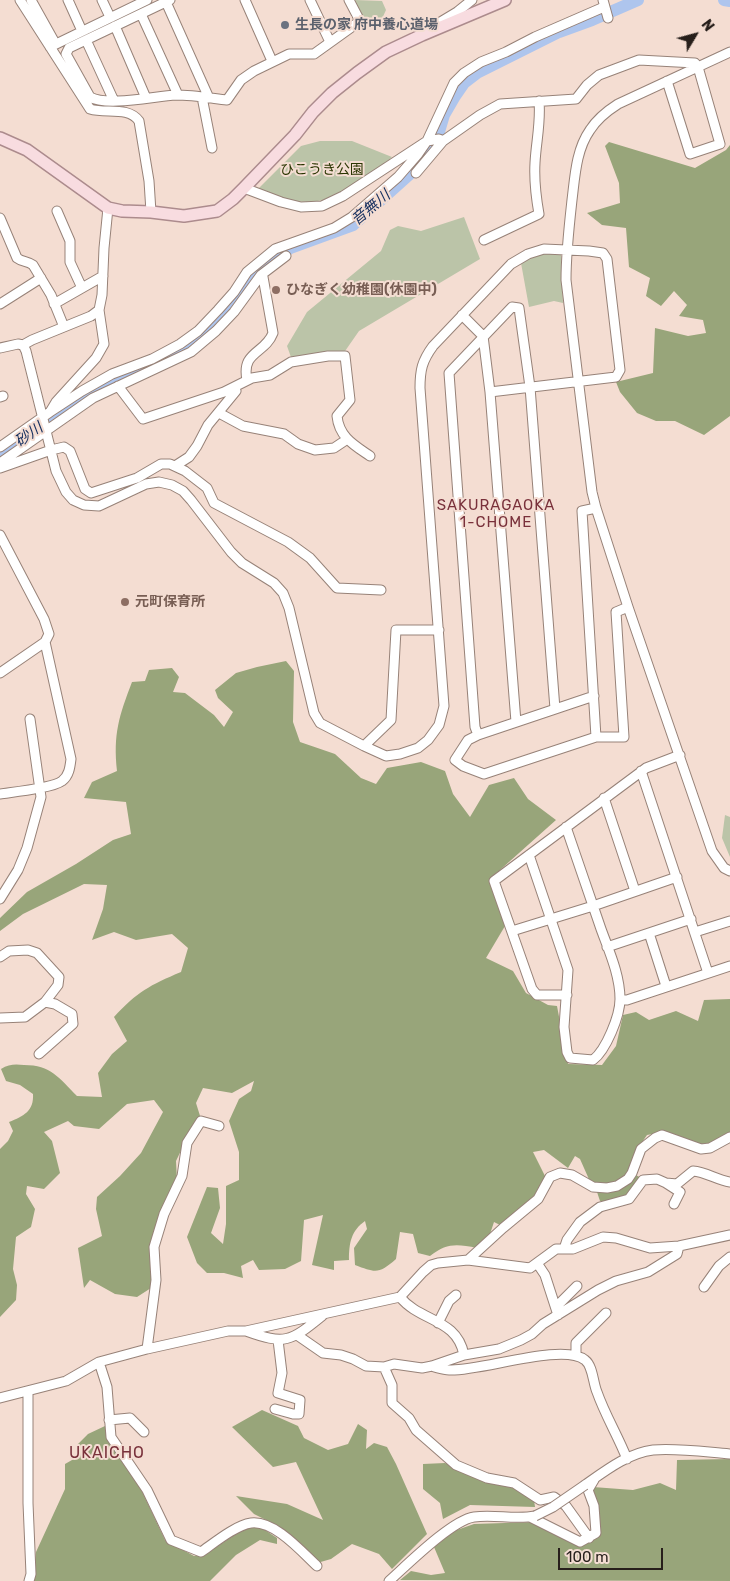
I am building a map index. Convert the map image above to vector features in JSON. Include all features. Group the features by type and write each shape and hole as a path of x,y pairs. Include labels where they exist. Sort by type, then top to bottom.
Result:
{"main road":[{"path":"0,138 27,150 108,208 122,211 184,216 217,211 233,200 332,93 386,52 505,0"}],"street":[{"path":"20,0 53,45 81,90 97,101 178,95 226,100 241,80 272,61 289,54 314,54 360,22 349,0"},
{"path":"31,0 53,45"},
{"path":"68,0 82,31"},
{"path":"102,0 110,17"},
{"path":"53,45 135,3 147,0"},
{"path":"245,0 272,61"},
{"path":"310,0 330,42"},
{"path":"422,35 472,0"},
{"path":"150,212 149,180 139,121 135,115 128,112 96,111 90,108 66,54 69,48 168,1 206,98 212,148"},
{"path":"0,447 46,414 112,374 152,360 186,340 198,331 218,310 234,292 247,272 276,249 334,228 352,217 398,177 418,154 427,141 454,83 481,62 506,52 604,3 608,18"},
{"path":"141,14 178,95"},
{"path":"115,26 146,98"},
{"path":"86,40 114,101"},
{"path":"730,52 618,104 589,130 580,149 576,167 566,250 566,280 592,492 596,508 712,851 724,868 730,872"},
{"path":"416,174 441,140 500,104 576,99 587,85 599,75 639,60 695,63 698,67 720,144 690,154 667,81"},
{"path":"484,240 539,214 535,192 535,162 540,118 539,102"},
{"path":"244,188 287,204 301,207 322,206 343,196 427,141 441,140"},
{"path":"46,414 96,358 104,344 99,310 102,295 108,208"},
{"path":"57,211 70,241 70,262 82,288"},
{"path":"0,218 17,258 21,262 29,262 33,265 64,327"},
{"path":"23,345 46,414 46,432 60,482 73,500 84,505 99,506 146,484 159,482 183,491 231,552 242,563 274,583 283,593 289,608 314,713 320,723 386,756 418,748 428,740 439,725 444,706 420,388 420,370 426,356 433,346 511,264 528,254 544,249 603,253 607,259 620,370 616,377 490,392"},
{"path":"0,463 93,398 191,352 216,331 234,312 261,275 286,256"},
{"path":"247,380 245,370 247,363 252,355 271,339 273,333 263,277 261,275"},
{"path":"54,304 103,276"},
{"path":"0,304 41,278"},
{"path":"478,735 475,727 449,373 512,307 519,308 530,387 555,709"},
{"path":"0,348 18,344 23,345 91,316 99,310"},
{"path":"462,315 483,336 490,392 516,722"},
{"path":"118,386 143,419 224,392 252,378 270,375 291,362 328,356 345,356 350,400 336,416 337,422 346,440 370,456"},
{"path":"175,466 189,457 208,424 236,391 234,387"},
{"path":"218,413 243,426 284,434 298,444 315,450 334,448 346,440"},
{"path":"0,468 64,447 70,451 85,489 94,497 119,494 121,497"},
{"path":"92,494 136,478 161,464 170,464 184,471 207,488 214,503 288,542 310,558 337,588 380,590"},
{"path":"596,508 582,511 596,737"},
{"path":"0,673 45,642 49,634 44,618 1,539"},
{"path":"594,696 478,735 468,740 455,760 462,766 484,774 596,737 624,737 616,612 628,607"},
{"path":"364,746 391,720 396,630 439,630"},
{"path":"0,794 40,788 62,781 69,772 71,760 45,642"},
{"path":"0,898 18,870 27,848 38,806 40,788 30,719"},
{"path":"566,995 538,994 532,989 494,881 641,771 680,755"},
{"path":"641,771 708,973"},
{"path":"604,798 635,891"},
{"path":"529,855 568,970 564,1027 567,1052 570,1058 593,1060 600,1054 615,1023 620,1000 617,976 566,827"},
{"path":"512,931 677,877"},
{"path":"607,947 691,919"},
{"path":"695,932 730,921"},
{"path":"649,933 666,986"},
{"path":"0,957 9,951 28,950 37,953 59,977 58,985 46,1002 25,1017 0,1018"},
{"path":"620,1000 627,1000 730,966"},
{"path":"39,1054 73,1024 72,1014 55,1004 46,1002"},
{"path":"146,1349 156,1280 154,1247 164,1214 182,1176 187,1143 200,1121 219,1126"},
{"path":"468,1260 538,1199 550,1177 560,1173 572,1175 593,1188 607,1188 628,1180 640,1148 662,1135 701,1149 710,1148 730,1137"},
{"path":"666,1183 677,1184 693,1171 704,1172 722,1181 730,1182"},
{"path":"564,1249 580,1222 600,1207 629,1199 643,1180 657,1179 680,1192 674,1204"},
{"path":"246,1331 256,1327 324,1315 400,1297 423,1272 431,1265 438,1263 468,1260 530,1268 556,1249 573,1249 603,1237 616,1238 650,1248 678,1246 730,1235"},
{"path":"297,1335 323,1353 341,1355 366,1366 384,1367 394,1364 422,1368 432,1366 464,1355 499,1350 521,1340 557,1311 616,1281 648,1272 677,1254 678,1246"},
{"path":"704,1287 719,1266 730,1257"},
{"path":"537,1263 545,1275 551,1298 557,1311"},
{"path":"557,1311 577,1286"},
{"path":"438,1323 449,1301 456,1295"},
{"path":"400,1297 406,1305 454,1332 462,1346 464,1355"},
{"path":"576,1355 576,1342 606,1313"},
{"path":"0,1398 66,1381 98,1362 146,1349 228,1331 246,1331 278,1340 297,1335 324,1315"},
{"path":"275,1409 299,1414 300,1400 278,1393 282,1373 278,1340"},
{"path":"432,1366 449,1370 561,1354 576,1355 586,1361 590,1367 597,1392 627,1459"},
{"path":"98,1362 107,1387 112,1437 147,1490 171,1540 201,1552 241,1526 251,1523 265,1524 284,1536 316,1566"},
{"path":"384,1367 392,1385 392,1403 409,1418 416,1430 456,1464 487,1478 514,1483 540,1500 554,1497 566,1506 589,1538"},
{"path":"28,1391 28,1503 31,1574 29,1581"},
{"path":"109,1420 130,1418 144,1432"},
{"path":"389,1581 459,1522 472,1517 533,1516 553,1507 612,1466 627,1459 652,1450 730,1454"},
{"path":"533,1516 580,1542 589,1538 596,1533 594,1506 588,1490 595,1478"}],"green space":[{"path":"355,0 382,1 386,10 380,23 366,25"},
{"name":"ひこうき公園","path":"320,141 352,141 392,157 355,186 334,197 322,200 311,202 298,201 258,189 301,146"},
{"path":"609,142 695,168 726,150 730,145 730,416 704,435 675,421 656,421 637,413 620,392 616,382 653,373 655,328 688,336 706,333 703,320 679,316 687,305 674,291 661,306 646,296 650,278 629,267 626,228 602,225 587,213 620,203 619,183 605,146"},
{"path":"464,217 480,259 359,331 343,354 292,360 287,346 307,312 381,251 390,230 398,226 421,231"},
{"path":"540,253 561,253 563,303 554,301 529,307 521,263"},
{"path":"286,661 294,671 293,722 300,742 335,754 361,778 376,784 387,768 421,762 445,771 453,794 470,817 489,785 514,778 528,799 556,820 491,878 505,926 486,958 513,971 526,993 548,1005 557,1006 568,1064 602,1065 616,1046 623,1015 636,1012 649,1020 676,1011 698,1021 704,1000 730,999 730,1134 706,1147 663,1132 647,1135 638,1148 624,1181 609,1186 592,1186 580,1159 575,1156 568,1168 544,1150 533,1152 545,1176 536,1195 500,1225 494,1222 490,1234 477,1248 452,1246 430,1256 418,1253 413,1234 400,1232 396,1259 381,1270 368,1270 355,1265 354,1248 367,1229 365,1221 354,1233 349,1260 334,1261 334,1270 312,1265 323,1215 304,1220 301,1261 285,1269 259,1270 253,1260 241,1266 243,1278 224,1273 207,1273 197,1263 187,1237 207,1187 218,1188 220,1208 211,1233 223,1244 226,1224 226,1186 239,1180 239,1152 229,1121 239,1099 251,1091 254,1081 232,1093 203,1088 196,1103 201,1119 186,1140 176,1161 177,1181 162,1212 151,1288 137,1297 115,1294 90,1280 84,1288 78,1248 102,1236 96,1209 97,1197 141,1153 163,1112 154,1100 127,1104 99,1129 74,1126 68,1121 44,1132 52,1141 60,1173 44,1189 27,1186 26,1194 35,1209 31,1227 16,1237 13,1269 17,1285 16,1300 0,1317 0,1149 8,1141 13,1131 9,1122 27,1112 33,1100 33,1094 20,1085 6,1081 1,1069 15,1065 41,1067 59,1078 77,1096 102,1097 98,1073 112,1054 127,1041 114,1017 144,990 181,972 188,948 172,934 136,940 114,932 92,940 103,909 107,885 84,884 23,914 0,931 0,918 27,892 113,840 131,834 126,802 84,798 92,782 117,771 116,746 118,725 132,682 145,681 149,670 172,668 179,677 173,692 185,693 214,715 224,727 233,712 218,698 215,690 236,673"},
{"path":"725,815 730,817 730,857 722,838"},
{"path":"636,1175 641,1178 625,1196 615,1200 600,1201 596,1189"},
{"path":"262,1410 298,1426 304,1438 328,1450 348,1444 358,1424 367,1430 366,1449 374,1443 387,1447 427,1534 392,1569 379,1554 352,1544 331,1559 317,1563 274,1524 254,1514 236,1496 287,1504 323,1520 296,1462 273,1467 232,1427"},
{"path":"105,1426 113,1446 139,1485 165,1540 194,1556 207,1553 244,1529 259,1526 277,1538 277,1544 260,1540 236,1555 210,1581 33,1581 36,1552 65,1489 65,1464 79,1456 76,1446 88,1434"},
{"path":"730,1459 730,1581 400,1580 411,1571 431,1575 445,1573 434,1547 454,1531 474,1524 535,1522 582,1545 598,1534 593,1487 633,1490 660,1483 676,1490 677,1460"},
{"path":"445,1463 460,1470 512,1486 534,1500 535,1507 470,1505 443,1519 440,1503 423,1489 423,1464"}],"waterway":[{"name":"音無川","path":"0,455 58,414 92,394 186,349 209,331 233,307 246,284 262,268 290,248 353,225 412,172 438,135 444,115 455,96 464,83 477,73 559,32 638,0"},
{"name":"音無川","path":"724,0 730,1"}],"place":[{"name":"生長の家 府中養心道場","path":"285,25"},
{"name":"ひなぎく幼稚園(休園中)","path":"276,290"},
{"name":"元町保育所","path":"125,602"}],"district":[{"name":"SAKURAGAOKA 1-CHOME","path":"496,514"},
{"name":"UKAICHO","path":"107,1453"}],"water label":[{"name":"砂川","path":"29,435"}]}
